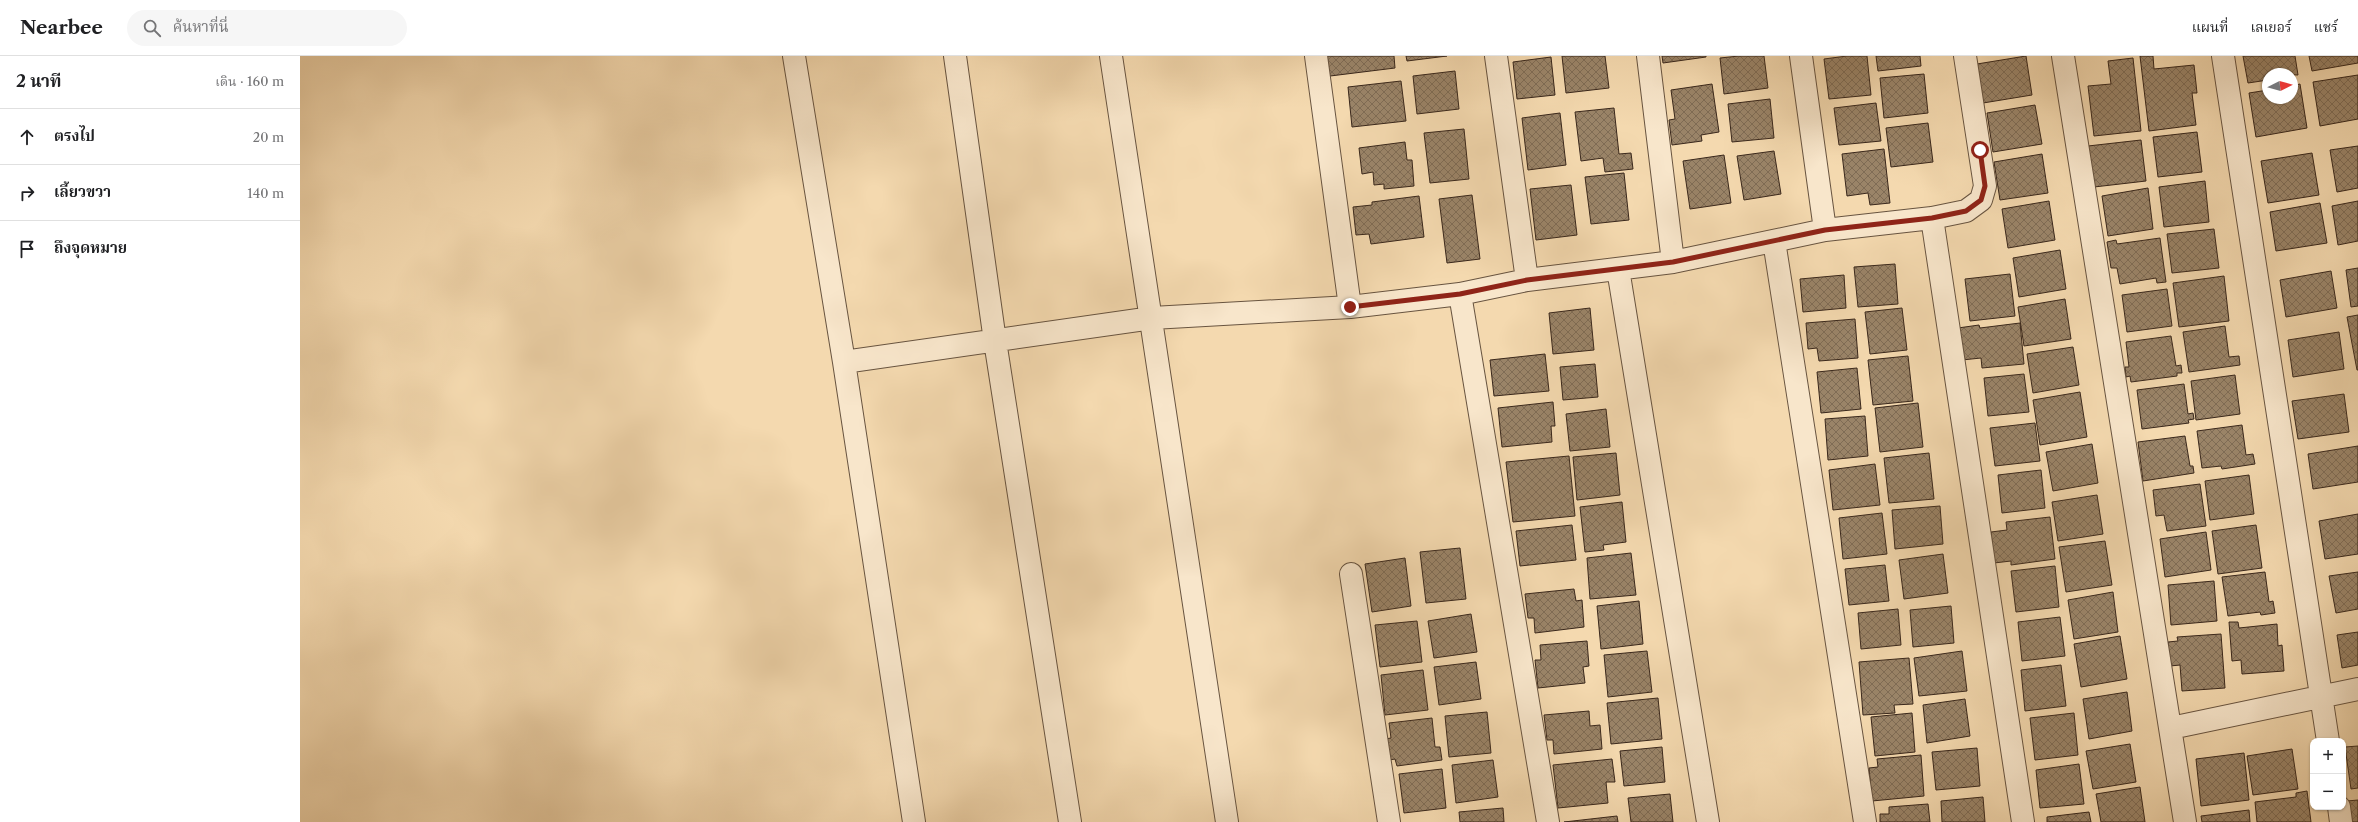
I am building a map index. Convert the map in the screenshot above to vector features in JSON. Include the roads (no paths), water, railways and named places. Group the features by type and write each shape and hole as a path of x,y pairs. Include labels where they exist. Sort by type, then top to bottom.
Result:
{"street":[{"path":"794,56 844,362 914,822"},
{"path":"955,56 995,341 1070,822"},
{"path":"1111,56 1152,318 1227,822"},
{"path":"1316,56 1350,307"},
{"path":"1496,56 1527,280"},
{"path":"1648,56 1673,262"},
{"path":"1801,56 1825,230"},
{"path":"844,362 1152,318 1350,307 1460,294 1527,280 1673,262 1825,230 1932,218 1966,211 1981,200 1985,186 1965,56"},
{"path":"2063,56 2185,822"},
{"path":"2223,56 2328,738"},
{"path":"1932,218 2023,822"},
{"path":"1774,241 1865,822"},
{"path":"1618,269 1708,822"},
{"path":"1460,294 1548,822"},
{"path":"1352,574 1389,822"},
{"path":"2171,728 2358,689"},
{"path":"2339,810 2341,822"}]}
